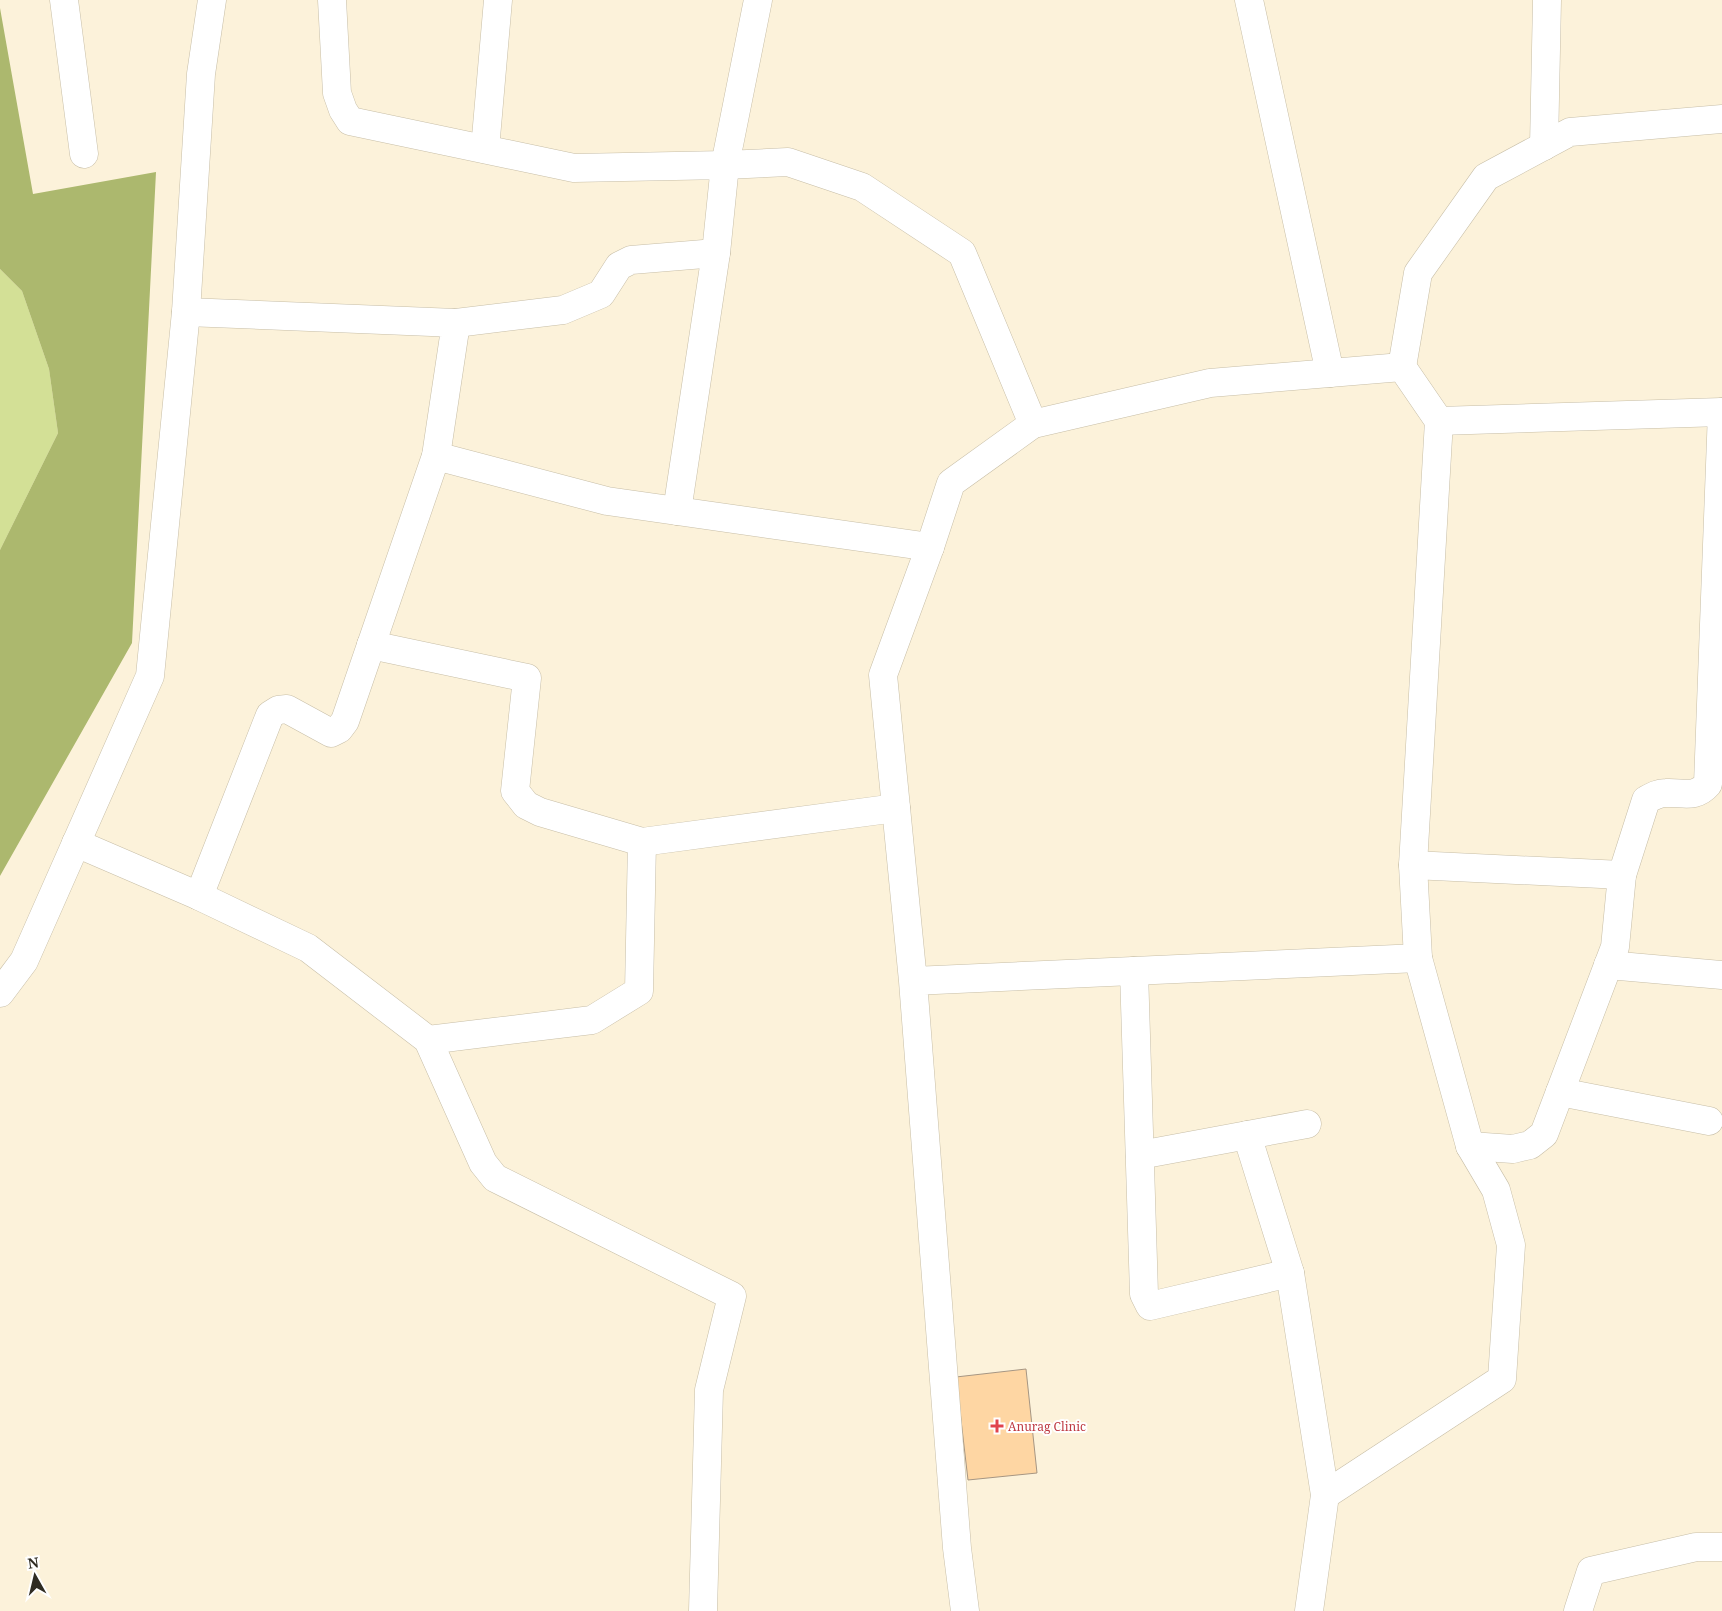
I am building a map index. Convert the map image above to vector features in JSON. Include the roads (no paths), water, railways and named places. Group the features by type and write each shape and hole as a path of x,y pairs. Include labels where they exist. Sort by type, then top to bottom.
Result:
{"street":[{"path":"64,0 84,154"},
{"path":"0,993 24,961 150,676 186,312 201,74 212,0"},
{"path":"332,0 337,93 342,110 350,121 574,168 788,162 862,187 962,253 1033,424"},
{"path":"485,149 498,0"},
{"path":"677,511 716,253 725,165 758,0"},
{"path":"1249,0 1330,373"},
{"path":"1544,146 1547,0"},
{"path":"1325,1495 1502,1379 1511,1245 1496,1190 1470,1146 1418,958 1413,865 1439,421 1402,367 1418,273 1486,177 1570,132 1722,119"},
{"path":"186,312 456,323 563,310 601,294 619,266 631,260 716,253"},
{"path":"199,896 270,715 278,710 287,709 331,733 339,729 345,721 436,456 456,323"},
{"path":"965,1611 957,1548 913,981 883,675 930,547 951,483 1033,424 1210,383 1402,367"},
{"path":"1439,421 1722,412 1708,784 1702,791 1690,795 1657,794 1646,800 1622,875 1615,947 1544,1134 1530,1145 1513,1149 1470,1146"},
{"path":"436,456 607,501 930,547"},
{"path":"371,645 527,678 515,791 526,806 540,812 642,842 896,808"},
{"path":"428,1040 592,1020 639,991 642,842"},
{"path":"76,843 199,896 308,948 428,1040 483,1163 495,1178 732,1296 709,1390 703,1611"},
{"path":"1413,865 1622,875"},
{"path":"913,981 1418,958"},
{"path":"1608,965 1722,975"},
{"path":"1134,971 1144,1294 1150,1306 1290,1273"},
{"path":"1560,1092 1709,1121"},
{"path":"1140,1155 1307,1124"},
{"path":"1247,1135 1290,1273 1325,1495 1309,1611"},
{"path":"1578,1611 1591,1571 1696,1547 1722,1547"}],"place":[{"name":"Anurag Clinic","path":"997,1426"}]}
